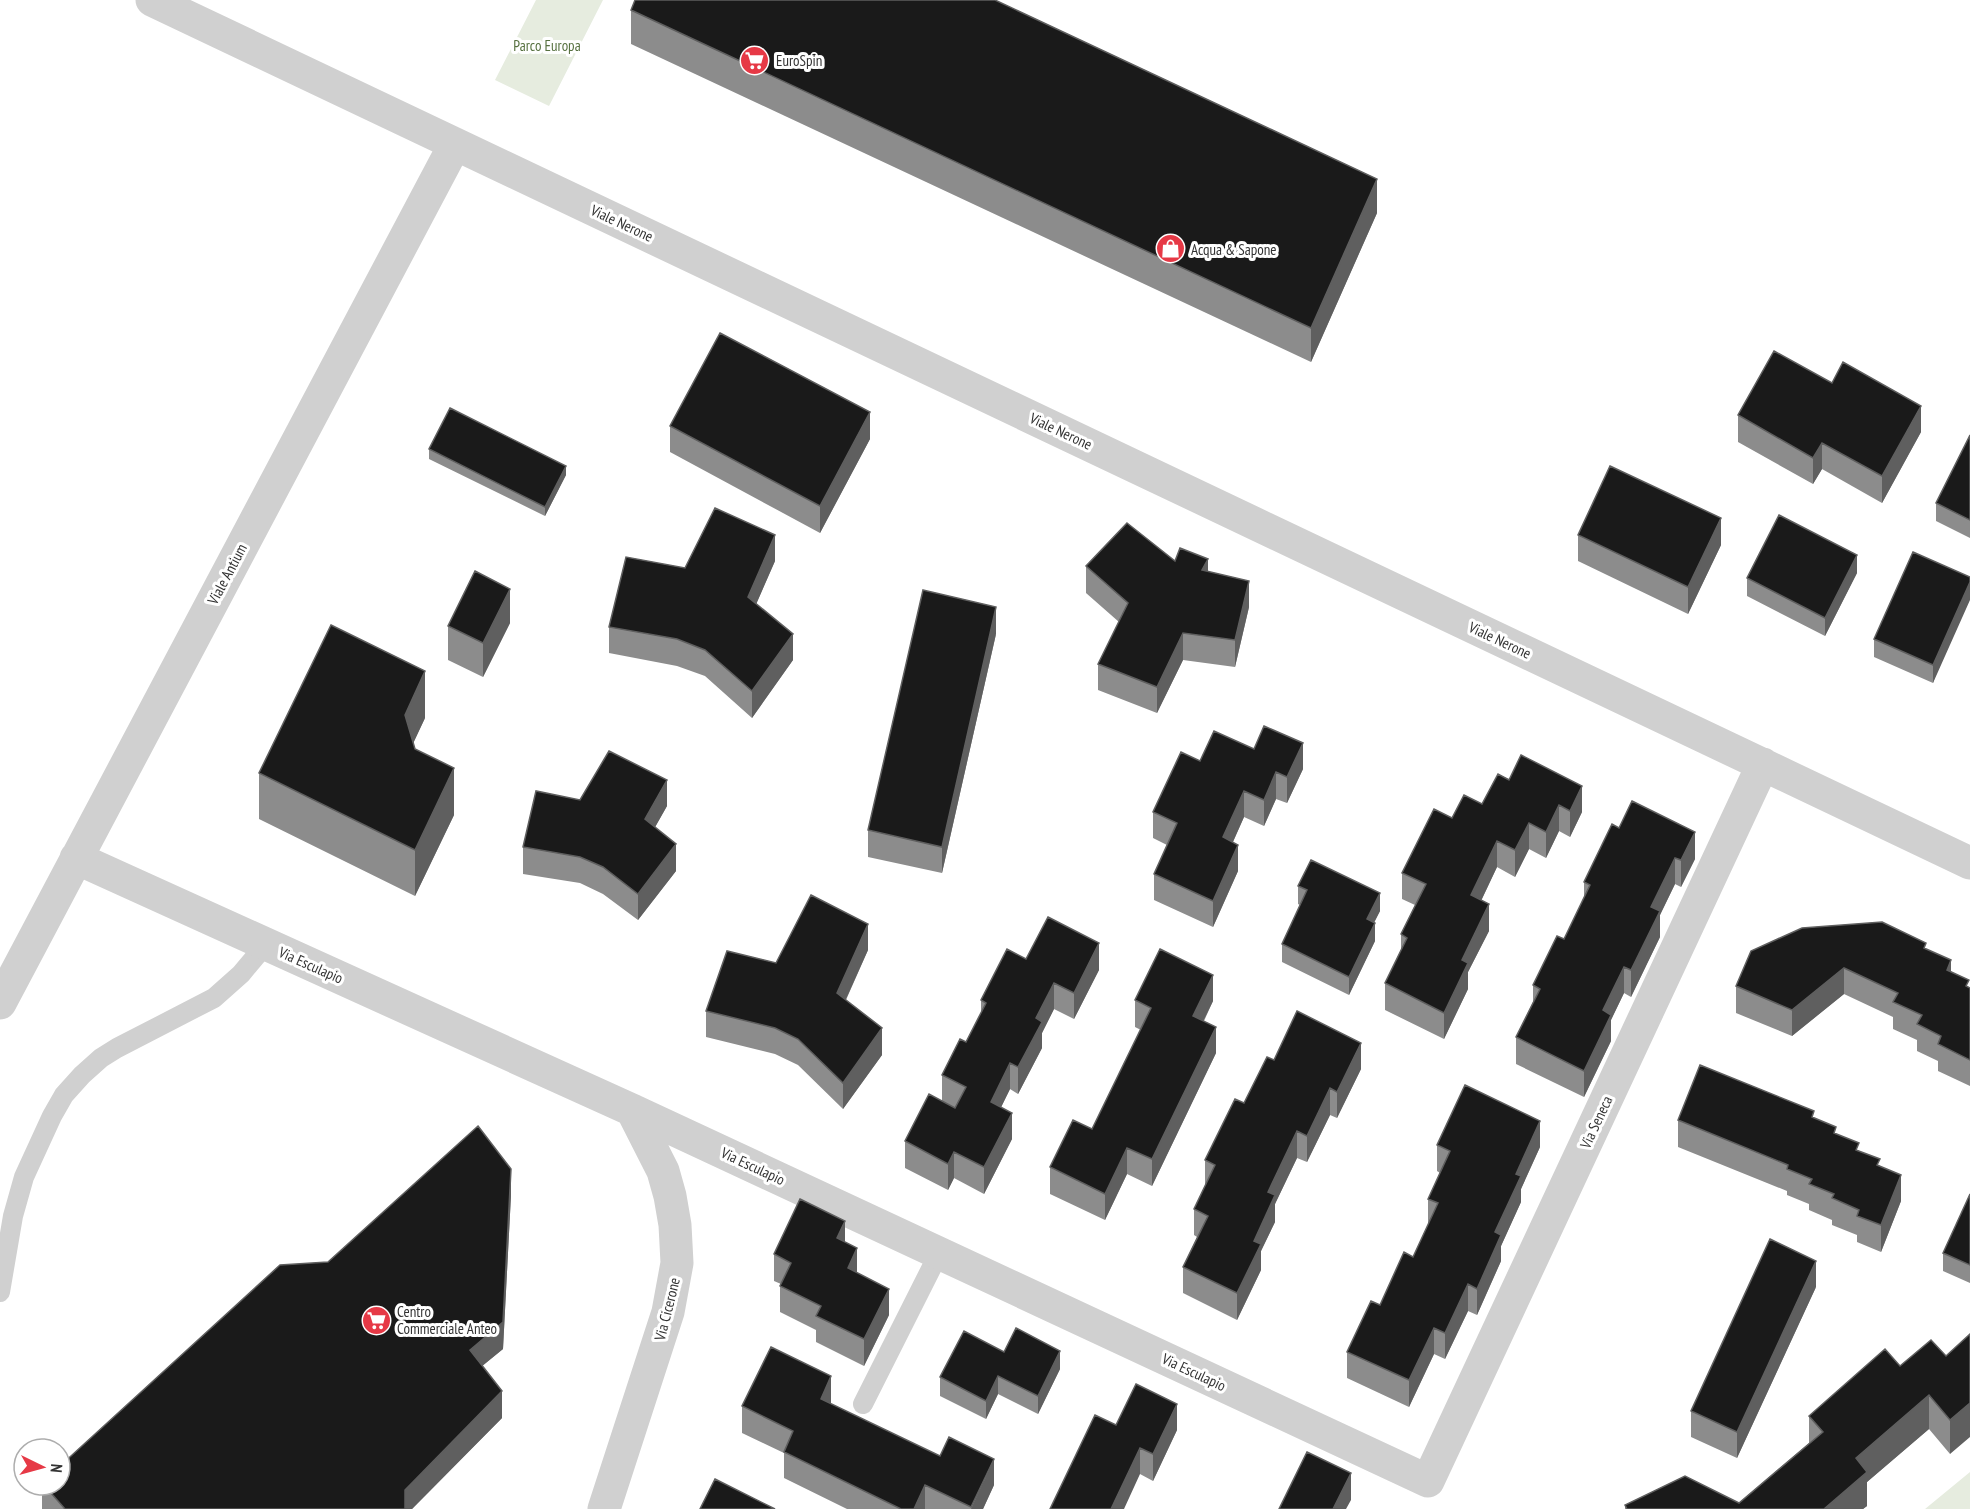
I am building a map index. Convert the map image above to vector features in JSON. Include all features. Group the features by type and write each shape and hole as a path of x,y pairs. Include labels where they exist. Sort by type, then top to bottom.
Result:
{"street":[{"name":"Viale Nerone","path":"152,0 1970,863"},
{"name":"Viale Antium","path":"0,1003 455,144"},
{"name":"Via Seneca","path":"1428,1481 1763,764"},
{"name":"Via Esculapio","path":"76,858 632,1110 1428,1481"},
{"name":"Via Cicerone","path":"604,1509 668,1312 677,1263 675,1225 663,1171 632,1110"}],"lane":[{"path":"0,1292 13,1216 24,1177 64,1095 82,1075 117,1047 214,998 241,974 266,944"},
{"path":"863,1404 939,1253"}],"green space":[{"name":"Parco Europa","path":"536,0 603,0 549,106 495,80"},
{"path":"1970,1472 1970,1509 1925,1509"}],"building":[{"path":"635,0 995,0 1377,179 1311,328 631,10"},
{"path":"720,333 870,412 820,506 670,426"},
{"path":"1774,351 1832,383 1843,362 1921,406 1882,476 1822,443 1813,458 1738,415"},
{"path":"450,408 566,466 545,507 429,449"},
{"path":"1970,435 1970,520 1936,503"},
{"path":"1610,466 1721,518 1688,587 1578,535"},
{"path":"715,508 775,535 748,597 793,634 752,691 705,650 677,639 609,627 626,557 685,568"},
{"path":"1779,515 1857,555 1825,618 1747,578"},
{"path":"1127,523 1175,561 1180,548 1208,559 1202,570 1249,581 1235,640 1183,633 1157,687 1098,664 1128,603 1086,566"},
{"path":"1913,552 1970,577 1970,582 1933,665 1874,639"},
{"path":"475,571 510,589 483,643 448,626"},
{"path":"923,590 996,607 942,847 868,830"},
{"path":"331,625 425,671 405,715 415,749 454,768 415,850 259,773"},
{"path":"1264,726 1303,743 1287,777 1276,772 1264,800 1244,791 1223,837 1238,845 1213,901 1154,874 1177,823 1153,812 1181,752 1200,761 1214,731 1254,749"},
{"path":"609,751 667,780 645,819 676,844 638,894 603,867 580,857 523,847 536,791 580,800"},
{"path":"1521,755 1582,786 1570,811 1559,805 1546,832 1529,823 1515,850 1497,841 1471,895 1489,904 1462,960 1468,963 1444,1013 1385,983 1407,938 1401,934 1426,884 1402,873 1434,809 1452,818 1464,795 1482,804 1498,774 1509,780"},
{"path":"1632,801 1695,832 1681,860 1675,858 1651,907 1660,911 1631,970 1624,967 1603,1010 1611,1015 1584,1071 1516,1037 1540,989 1533,985 1557,936 1564,939 1590,885 1584,882 1612,824 1619,828"},
{"path":"1311,860 1380,893 1367,919 1375,923 1349,977 1282,944 1307,890 1298,886"},
{"path":"811,895 868,924 837,993 882,1028 843,1083 798,1039 775,1028 706,1011 727,951 776,963"},
{"path":"1048,917 1099,943 1074,993 1054,983 1036,1018 1042,1022 1018,1067 1010,1063 991,1102 1012,1113 984,1167 954,1152 948,1164 905,1141 929,1094 955,1108 966,1087 942,1075 960,1039 966,1042 986,1003 981,1000 1007,949 1026,959"},
{"path":"1882,922 1926,943 1924,948 1951,960 1947,970 1969,980 1966,986 1970,988 1970,1060 1938,1044 1941,1036 1917,1024 1922,1015 1893,1002 1898,993 1844,968 1792,1010 1736,986 1751,951 1802,928"},
{"path":"1160,949 1213,975 1193,1016 1216,1027 1152,1159 1127,1148 1105,1194 1050,1167 1073,1120 1092,1129 1151,1008 1135,1000"},
{"path":"1297,1011 1361,1043 1337,1092 1330,1088 1307,1136 1297,1131 1268,1192 1275,1195 1254,1241 1261,1244 1237,1293 1183,1267 1208,1216 1194,1209 1215,1165 1205,1160 1235,1099 1244,1103 1267,1057 1274,1060"},
{"path":"1700,1065 1814,1111 1812,1117 1836,1127 1834,1133 1859,1143 1856,1150 1880,1159 1877,1165 1901,1175 1881,1225 1857,1216 1859,1210 1832,1198 1834,1194 1809,1184 1812,1179 1787,1169 1788,1165 1678,1120"},
{"path":"1465,1085 1540,1121 1516,1174 1521,1176 1495,1232 1501,1235 1477,1289 1468,1284 1445,1333 1434,1328 1409,1380 1347,1352 1371,1301 1380,1305 1404,1252 1413,1257 1438,1203 1428,1199 1450,1151 1437,1145"},
{"name":"Centro Commerciale Anteo","path":"478,1126 511,1169 503,1322 470,1350 502,1391 405,1490 405,1509 65,1509 54,1497 72,1497 72,1455 280,1265 328,1262"},
{"path":"1970,1194 1970,1265 1943,1253"},
{"path":"800,1199 845,1221 837,1238 857,1248 848,1268 889,1289 864,1339 816,1316 821,1306 780,1286 791,1263 774,1254"},
{"path":"1770,1239 1816,1261 1737,1432 1691,1411"},
{"path":"1016,1328 1060,1351 1038,1396 998,1376 986,1401 940,1377 964,1331 1004,1352"},
{"path":"1970,1334 1970,1403 1950,1420 1929,1395 1856,1458 1867,1472 1824,1509 1627,1509 1625,1505 1685,1476 1739,1503 1823,1432 1809,1416 1885,1349 1900,1366 1931,1340 1946,1356"},
{"path":"771,1347 831,1376 821,1399 940,1456 949,1437 994,1459 971,1507 925,1485 914,1509 901,1509 784,1452 793,1431 742,1406"},
{"path":"1136,1384 1177,1404 1153,1454 1140,1448 1111,1509 1050,1509 1095,1415 1116,1425"},
{"path":"1307,1452 1351,1473 1333,1509 1279,1509"},
{"path":"715,1479 775,1509 700,1509"}],"place":[{"name":"EuroSpin","path":"755,60"},
{"name":"Acqua & Sapone","path":"1170,249"},
{"name":"Centro Commerciale Anteo","path":"376,1320"}]}
